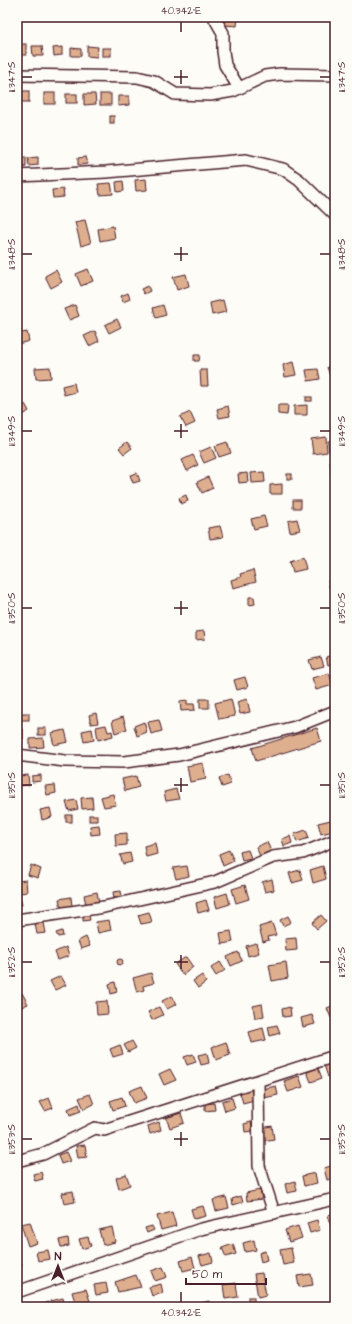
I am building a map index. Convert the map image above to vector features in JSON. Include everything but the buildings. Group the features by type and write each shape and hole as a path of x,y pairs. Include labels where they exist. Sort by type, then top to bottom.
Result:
{"street":[{"path":"214,17 223,33 225,64 239,88"},
{"path":"17,75 137,77 154,81 170,92 179,94 210,95 233,91 265,76 280,74 335,75"},
{"path":"17,176 106,172 246,160 283,169 300,180 335,215"},
{"path":"17,755 65,761 124,762 179,755 295,726 335,712"},
{"path":"17,920 104,907 215,882 273,857 303,853 335,840"},
{"path":"17,1161 43,1154 95,1128 104,1130 258,1082 335,1056"},
{"path":"258,1082 259,1166 274,1213"},
{"path":"17,1292 201,1228 335,1199"}]}
